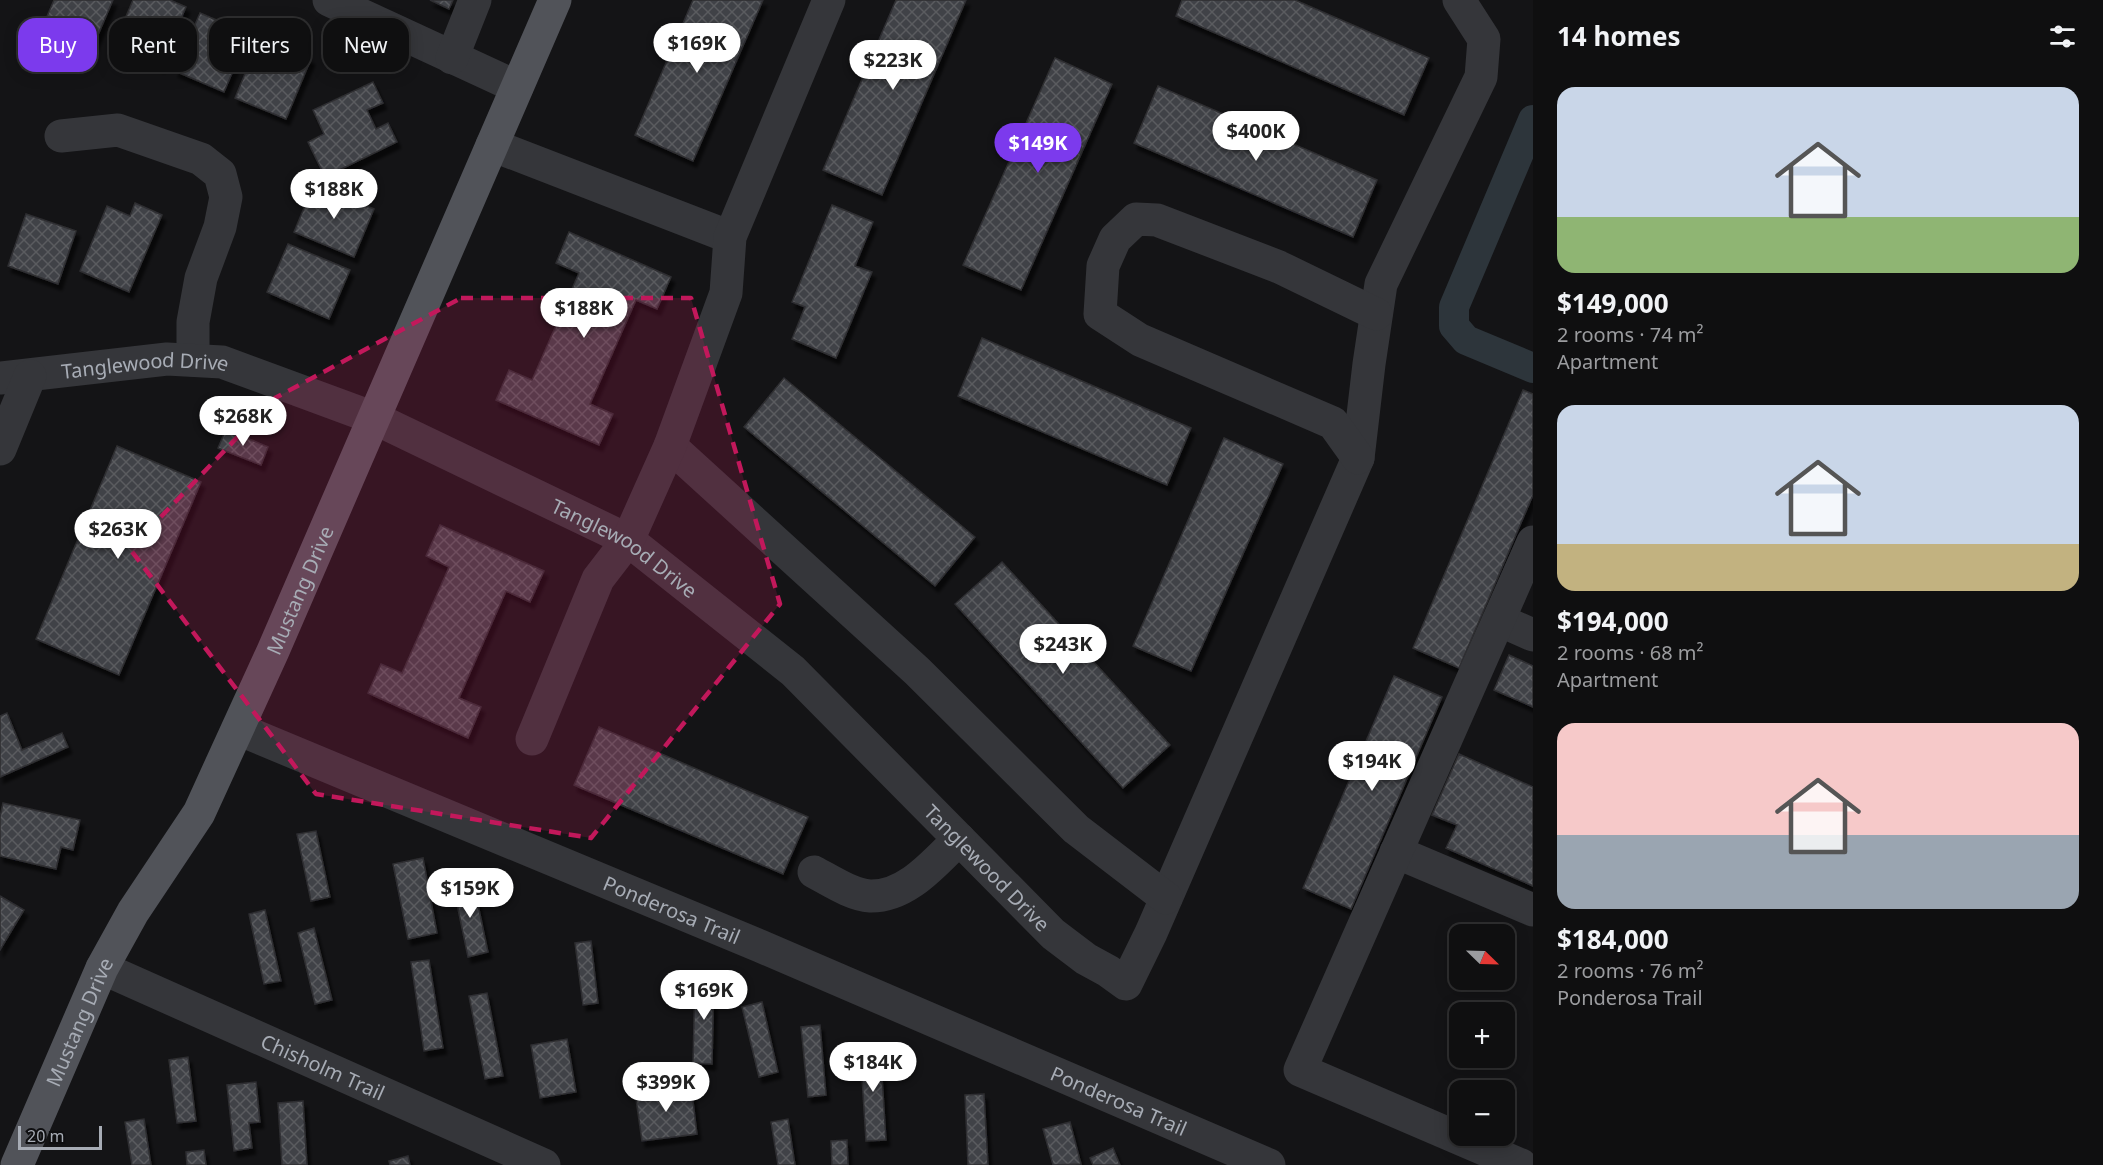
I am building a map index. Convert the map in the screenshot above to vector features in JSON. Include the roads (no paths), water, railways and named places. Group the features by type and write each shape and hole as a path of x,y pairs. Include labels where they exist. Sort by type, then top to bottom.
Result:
{"main road":[{"name":"Mustang Drive","path":"16,1165 102,968 134,912 199,813 238,729 555,0"}],"street":[{"path":"329,0 517,87"},
{"path":"452,58 475,0"},
{"path":"532,739 598,579 628,540 670,446 726,293 730,237 829,0"},
{"path":"670,446 917,671 1076,829 1166,898 1358,458 1381,284 1481,77 1484,39 1459,0"},
{"path":"61,136 118,130 201,159 220,174 226,197 220,226 201,278 193,322 193,360"},
{"path":"492,145 730,237"},
{"path":"1358,458 1333,423 1140,340 1100,314 1103,266 1115,240 1136,219 1157,220 1279,267 1376,314"},
{"name":"Tanglewood Drive","path":"15,377 166,360 222,362 374,418 628,540 793,671 1053,934 1086,959 1126,984 1166,898"},
{"path":"0,449 15,377"},
{"path":"1521,1165 1300,1070 1533,542"},
{"path":"1499,620 1533,634"},
{"name":"Ponderosa Trail","path":"238,729 760,946 1269,1165"},
{"path":"814,873 847,889 869,896 886,894 904,887 923,873 959,839"},
{"path":"1396,852 1533,910"},
{"name":"Chisholm Trail","path":"102,968 544,1165"}],"waterway":[{"path":"1533,120 1454,307 1454,326 1466,340 1533,368"}]}
